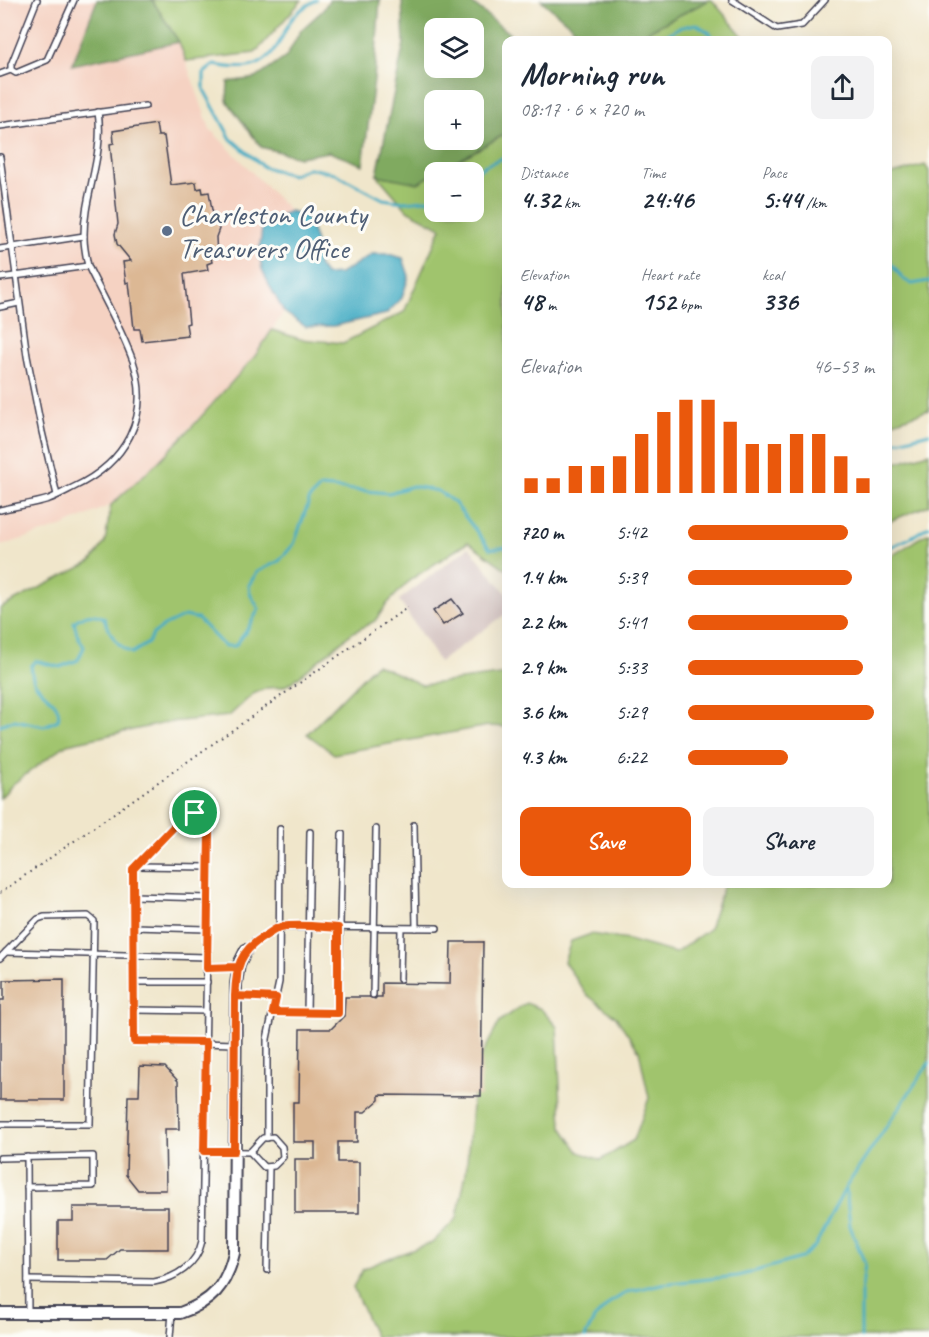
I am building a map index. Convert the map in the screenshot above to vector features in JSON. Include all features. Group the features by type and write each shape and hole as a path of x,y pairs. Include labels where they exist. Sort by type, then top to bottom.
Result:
{"street":[{"path":"0,1313 180,1313 208,1299 221,1286 229,1273 234,1253 235,996 238,967 246,950"}],"lane":[{"path":"11,70 37,0"},
{"path":"0,74 11,70 16,73 47,60 74,0"},
{"path":"732,0 777,29 802,25 825,0"},
{"path":"0,126 145,106"},
{"path":"0,510 57,495 85,482 110,464 124,448 133,431 138,410 138,385 134,363 88,266 84,236 99,143 98,112"},
{"path":"0,157 19,303 42,432 57,495"},
{"path":"0,249 84,236"},
{"path":"0,278 88,266"},
{"path":"0,307 19,303"},
{"path":"28,1280 154,1282 170,1279 185,1269 200,1250 204,1151 206,1042 206,1011 207,982 207,929 209,830 206,819 195,813 186,814 133,869 134,1041 206,1042 235,1044"},
{"path":"414,825 416,928"},
{"path":"267,1138 267,1039 279,982 280,829"},
{"path":"373,995 376,829"},
{"path":"307,1012 310,832"},
{"path":"273,1012 338,1013 338,928 342,834"},
{"path":"136,866 208,867"},
{"path":"133,897 208,898"},
{"path":"0,958 38,919 88,916 94,921 90,1124 0,1124"},
{"path":"134,927 207,929"},
{"path":"246,950 257,940 279,927 437,928"},
{"path":"400,978 401,928"},
{"path":"6,952 207,957"},
{"path":"207,968 238,967"},
{"path":"134,982 207,982"},
{"path":"235,996 276,998"},
{"path":"134,1010 206,1011"},
{"path":"204,1151 250,1152 264,1167 274,1167 283,1157 282,1147 273,1137 263,1138 250,1152"},
{"path":"0,1158 93,1156 93,1186 27,1187"},
{"path":"27,1157 28,1313"},
{"path":"267,1270 269,1167"},
{"path":"171,1337 172,1313"}],"path":[{"path":"0,893 408,607"}],"shaded area":[{"path":"0,0 97,0 72,64 179,42 210,129 290,211 273,219 259,252 262,269 284,312 255,356 157,463 111,505 61,527 0,546"},
{"path":"469,547 502,588 502,617 439,662 399,600"}],"green space":[{"path":"97,0 152,0 179,42 72,65"},
{"path":"152,0 302,0 255,53 186,61 179,42"},
{"path":"329,0 380,0 374,80 363,165 329,152 299,157 261,147 227,101 228,82 256,78 286,57 301,30 323,10"},
{"path":"402,0 468,0 512,36 502,36 502,136 484,146 484,90 424,90 424,150 477,150 455,162 424,162 424,180 418,183 377,175 404,43"},
{"path":"541,0 709,0 639,36 583,36"},
{"path":"712,0 743,36 639,36"},
{"path":"502,136 502,566 468,542 410,580 387,604 375,621 352,633 291,683 282,687 267,688 253,694 229,716 170,722 67,744 13,784 0,798 0,608 91,562 105,542 111,505 191,428 255,356 272,330 300,339 343,343 404,312 441,228 430,222 484,222 484,162 454,162 476,150 484,150 484,146"},
{"path":"925,165 929,171 929,410 892,423 892,174"},
{"path":"377,175 418,182 424,179 424,219 407,210"},
{"path":"929,453 929,505 892,520 892,464"},
{"path":"929,533 929,1337 375,1337 353,1287 363,1269 432,1243 457,1218 466,1173 475,1073 500,1021 526,1003 541,1009 557,1027 562,1127 579,1152 601,1160 634,1140 649,1098 639,1051 616,1017 586,994 564,962 571,941 591,934 628,940 675,953 709,929 723,888 892,888 892,555"},
{"path":"376,664 422,685 502,675 502,727 488,726 334,754 307,734"}],"water":[{"path":"290,211 304,215 308,221 317,245 318,265 325,275 340,274 372,254 388,254 403,258 409,276 402,298 386,314 334,326 306,327 284,312 262,269 259,252 262,229 273,219"}],"building":[{"name":"Charleston County Treasurers Office","path":"156,124 158,136 164,136 171,185 196,182 197,189 202,188 203,193 209,192 212,210 219,229 216,237 217,257 211,258 212,262 207,264 208,270 184,274 189,323 186,324 188,336 142,341 140,329 134,329 129,282 126,283 123,262 131,261 117,244 115,234 118,224 110,144 114,143 113,131"},
{"path":"452,599 463,613 443,625 433,611"},
{"path":"451,942 483,942 481,1096 379,1095 379,1100 365,1112 357,1112 357,1142 338,1142 338,1162 359,1162 359,1213 295,1213 295,1159 315,1159 315,1142 293,1142 293,1102 299,1102 300,1029 331,1029 344,1016 345,997 375,999 382,997 382,983 450,984"},
{"path":"64,979 64,1100 0,1100 0,1000 4,1000 4,980"},
{"path":"140,1066 165,1067 178,1081 179,1129 165,1129 166,1190 138,1190 126,1175 128,1096 139,1096"},
{"path":"73,1207 168,1207 168,1249 120,1249 107,1260 58,1260 58,1221 73,1221"}],"waterway":[{"path":"316,0 292,18 279,43 266,59 259,64 243,68 214,65 204,73 204,90 231,139 264,167 292,175 309,168 334,173 383,199 404,202 424,200"},
{"path":"665,36 678,28 696,24 712,36"},
{"path":"484,166 502,158"},
{"path":"892,265 903,279 912,284 929,281"},
{"path":"892,443 929,433"},
{"path":"0,725 14,720 44,726 58,720 57,708 37,686 33,679 31,666 36,661 60,667 78,660 84,647 74,622 81,617 96,615 104,618 114,638 132,653 148,643 153,634 164,626 185,616 198,619 224,646 235,646 259,609 250,594 249,585 257,572 279,561 294,544 310,498 321,487 389,493 413,486 438,491 454,502 490,549 502,548"},
{"path":"892,546 929,526"},
{"path":"585,1337 594,1319 611,1302 627,1292 661,1284 738,1276 801,1258 815,1246 846,1187 929,1063"},
{"path":"846,1189 850,1226 865,1264 861,1294 861,1337"}],"place":[{"name":"Charleston County Treasurers Office","path":"167,231"}],"route":[{"path":"195,813 186,814 133,869 134,1041 206,1042 204,1151 234,1151 235,996 239,964 246,950 257,940 279,927 338,928 338,1013 273,1012 276,998 235,996 238,967 207,968 209,830 206,819 195,813"}]}
